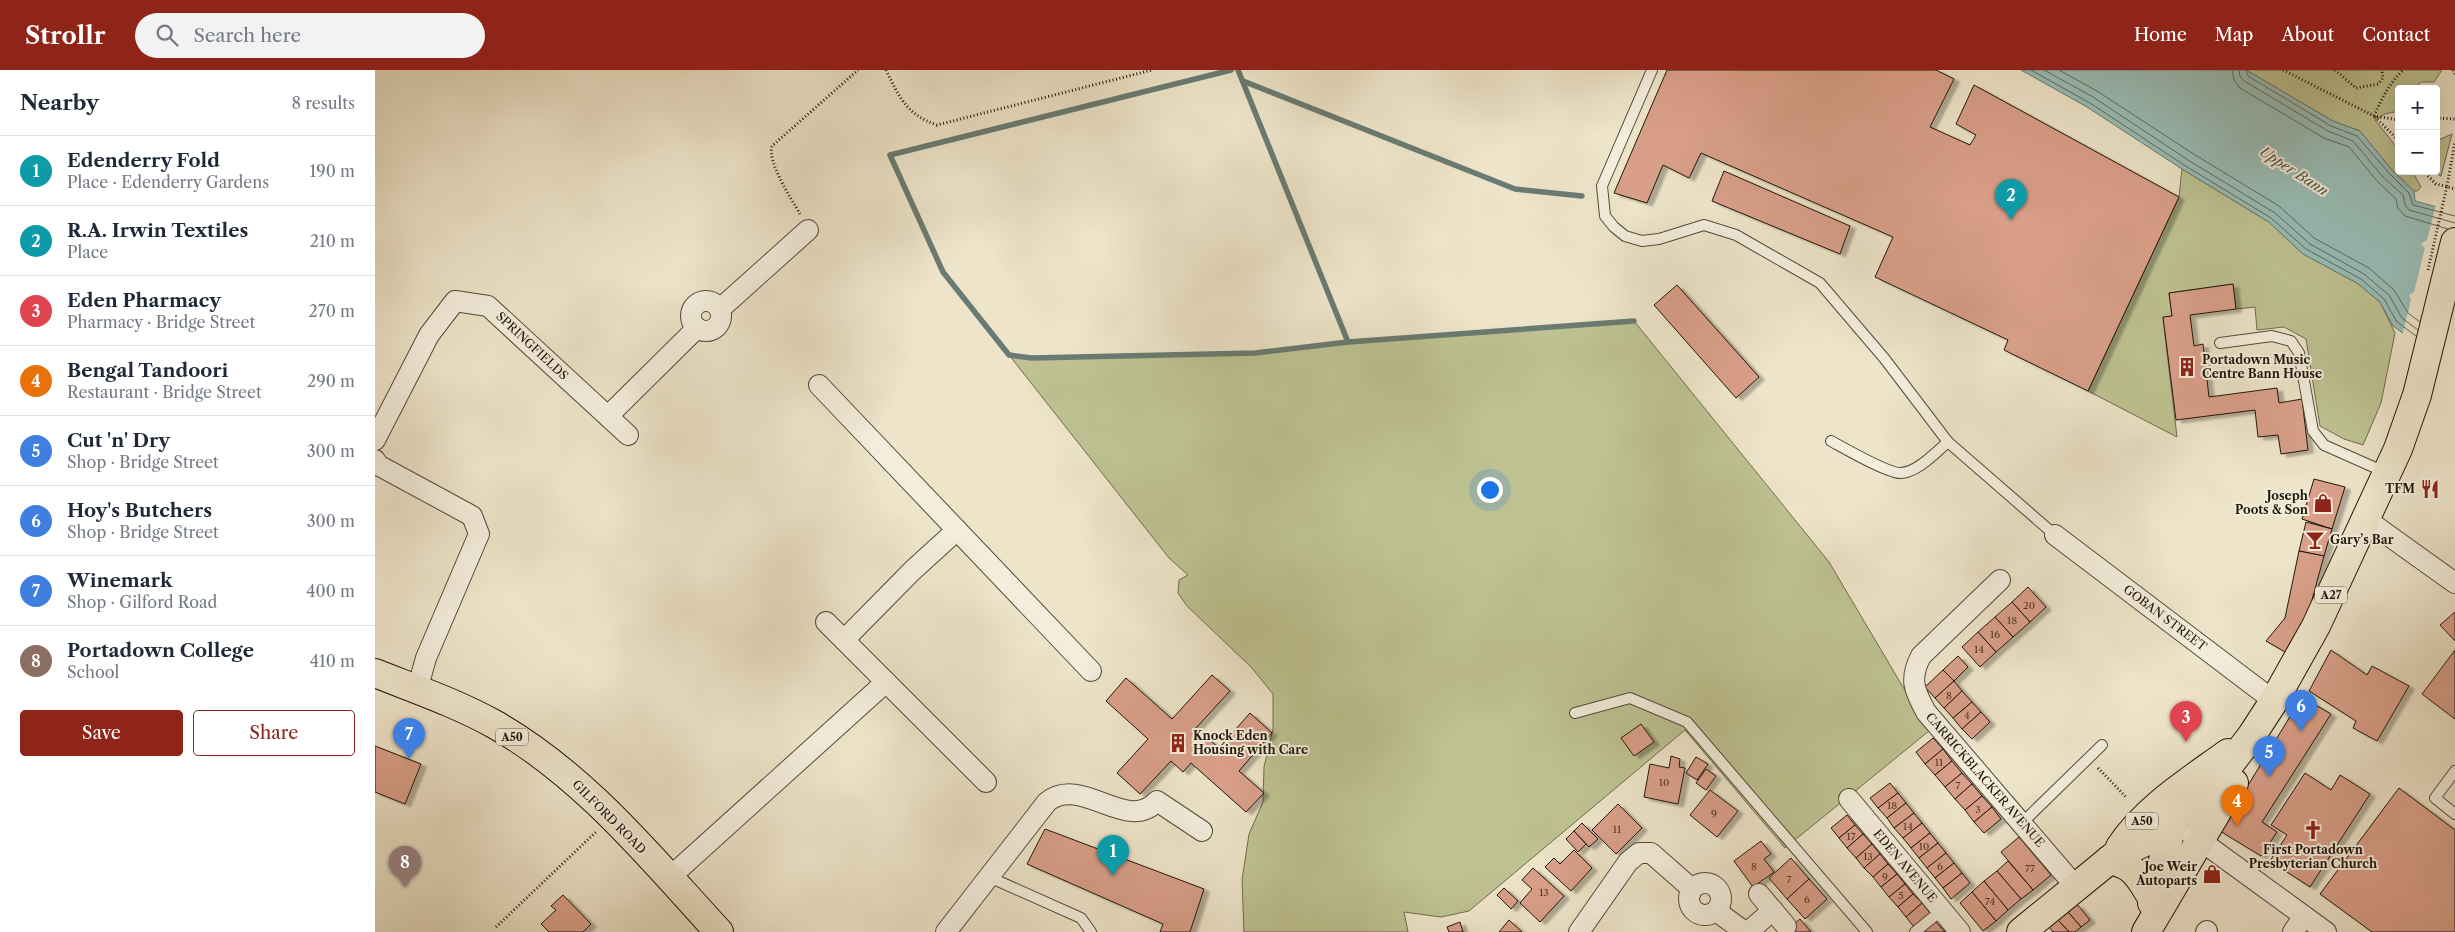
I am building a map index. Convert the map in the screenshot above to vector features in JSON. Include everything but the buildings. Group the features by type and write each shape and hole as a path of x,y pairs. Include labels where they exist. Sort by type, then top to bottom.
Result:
{"main road":[{"name":"A27","path":"2175,822 2205,797 2252,736 2316,626 2388,474 2417,396 2427,348 2455,242"},
{"name":"GILFORD ROAD","path":"375,673 494,724 582,788 612,817 719,932"},
{"name":"A27","path":"2147,930 2152,898 2175,822 2176,790 2252,736"},
{"name":"A27","path":"2147,930 2241,772 2252,736"},
{"name":"A50","path":"2111,859 2129,833 2176,790"},
{"name":"A50","path":"2021,932 2111,859 2149,840 2175,822"},
{"path":"2111,859 2124,863 2137,874 2152,898"}],"street":[{"path":"608,416 697,328 691,315 695,306 708,301 720,309 808,230"},
{"name":"SPRINGFIELDS","path":"375,440 429,335 455,301 488,306 628,435"},
{"path":"819,385 1091,671"},
{"path":"375,460 378,465 472,516 479,534 426,658 417,690"},
{"path":"2367,520 2455,584"},
{"path":"844,640 912,571 957,530"},
{"name":"GOBAN STREET","path":"2055,535 2274,701"},
{"name":"CARRICKBLACKER AVENUE","path":"2000,580 1921,656 1915,669 1914,684 1926,712 2077,886"},
{"path":"826,622 986,782"},
{"path":"669,878 886,682"},
{"path":"946,932 1047,802 1056,795 1075,794 1134,812 1151,807 1157,801 1202,831"},
{"name":"EDEN AVENUE","path":"1849,799 1960,932"},
{"path":"2175,822 2298,924 2326,932"},
{"path":"1579,932 1628,862 1639,853 1651,853 1692,889 1689,899 1693,909 1701,914 1716,911 1747,932 1773,910"},
{"path":"1759,894 1787,926"}],"lane":[{"path":"1652,70 1602,186 1605,216 1613,227 1625,236 1642,241 1659,239 1704,225 1736,234 1820,283 1885,358 1948,442 2055,535"},
{"path":"2221,343 2273,336 2291,341 2299,353 2313,431 2324,445 2388,474"},
{"path":"1831,441 1888,470 1900,474 1913,469 1948,442"},
{"path":"1575,713 1630,698 1687,722 1867,932"},
{"path":"2022,823 2102,745"},
{"path":"2455,771 2435,798 2455,814"},
{"path":"989,877 1081,918 1091,932"},
{"path":"1915,932 1941,910"}],"path":[{"path":"808,230 769,153 772,146 779,139 858,70"},
{"path":"886,70 906,106 919,119 937,125 1152,70"},
{"path":"2283,70 2374,116 2395,120"},
{"path":"2335,70 2356,88 2378,84 2383,78 2382,70"},
{"path":"2374,116 2384,93 2403,70"},
{"path":"2453,70 2455,74"},
{"path":"2374,116 2395,137"},
{"path":"2440,118 2455,118"},
{"path":"2428,270 2455,142"},
{"path":"2427,175 2436,184 2455,189"},
{"path":"2089,758 2126,797"},
{"path":"496,927 612,817"}],"green space":[{"path":"2246,70 2442,70 2434,82 2421,82 2418,85 2395,85 2395,112 2385,114 2375,120 2395,145 2395,173 2360,131 2333,121"},
{"path":"2452,134 2441,176 2439,175 2440,139"},
{"path":"2182,169 2269,222 2303,254 2357,283 2380,302 2395,333 2381,403 2363,445 2344,439 2320,426 2306,339 2284,327 2257,330 2255,307 2236,309 2233,284 2169,293 2172,316 2163,318 2177,437 2088,391 2179,197"},
{"path":"2397,175 2414,175 2421,187 2414,191"},
{"path":"1634,321 1829,562 1929,731 1785,848 1685,730 1469,911 1441,917 1404,912 1408,932 1244,932 1242,880 1249,834 1263,802 1264,767 1273,729 1273,694 1251,667 1187,606 1178,593 1179,580 1188,575 1169,558 1009,355 1032,358 1255,353 1348,342"}],"water":[{"name":"Upper Bann","path":"2021,70 2246,70 2333,121 2360,131 2395,175 2414,191 2415,201 2455,212 2455,371 2393,326 2380,302 2357,283 2303,254 2269,222 2182,169 2087,107"}],"pier":[{"path":"2436,204 2455,209 2455,371 2450,371 2402,336 2411,300 2409,295 2414,292 2425,248 2421,244 2427,240"}],"waterway":[{"path":"1231,70 890,155 943,272 1009,355 1032,358 1255,353 1348,342 1634,321"},
{"path":"1238,70 1348,342"},
{"path":"1243,81 1515,189 1582,196"}],"place":[{"name":"R.A. Irwin Textiles","path":"2011,220"},
{"name":"Portadown Music Centre Bann House","path":"2187,367"},
{"name":"TFM","path":"2430,489"},
{"name":"Joseph Poots & Son","path":"2323,503"},
{"name":"Gary’s Bar","path":"2315,540"},
{"name":"Hoy's Butchers","path":"2301,731"},
{"name":"Eden Pharmacy","path":"2186,742"},
{"name":"Knock Eden Housing with Care","path":"1178,743"},
{"name":"Winemark","path":"409,759"},
{"name":"Cut 'n' Dry","path":"2269,777"},
{"name":"Bengal Tandoori","path":"2237,826"},
{"name":"First Portadown Presbyterian Church","path":"2313,830"},
{"name":"Joe Weir Autoparts","path":"2212,874"},
{"name":"Edenderry Fold","path":"1113,876"},
{"name":"Portadown College","path":"405,887"}]}
